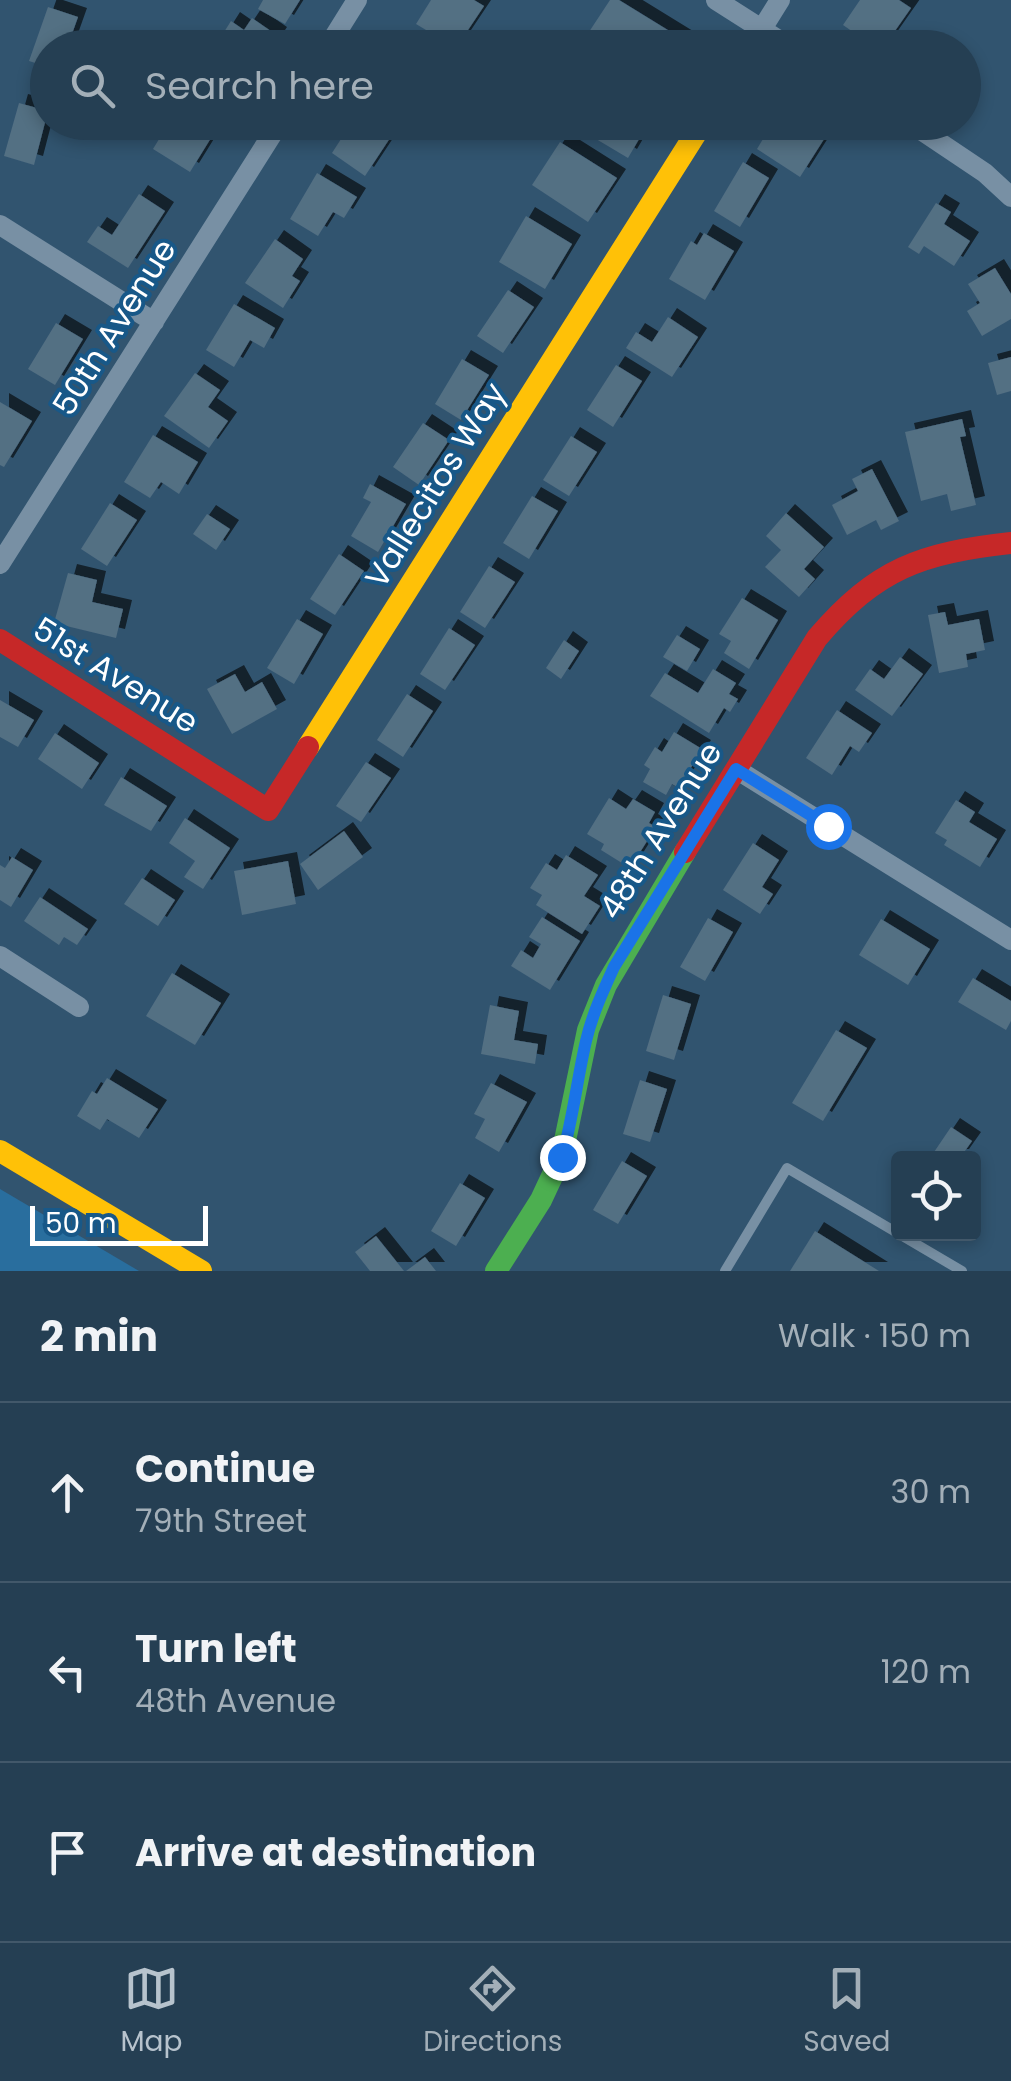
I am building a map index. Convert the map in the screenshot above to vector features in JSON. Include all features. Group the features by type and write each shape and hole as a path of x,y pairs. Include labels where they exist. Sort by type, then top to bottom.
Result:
{"street":[{"path":"338,30 357,0"},
{"path":"716,0 762,29 780,0"},
{"name":"50th Avenue","path":"0,564 269,140"},
{"name":"Vallecitos Way","path":"196,764 268,810 692,140"},
{"path":"938,140 1011,197"},
{"path":"0,225 154,322"},
{"name":"48th Avenue","path":"496,1271 562,1157 573,1119 586,1041 614,967 817,638 862,589 894,569 957,548 1011,543"},
{"name":"51st Avenue","path":"0,640 196,764"},
{"path":"736,769 1011,940"},
{"path":"0,956 79,1007"},
{"path":"0,1151 201,1271"}],"lane":[{"path":"724,1271 788,1168 962,1271"}],"shaded area":[{"path":"0,1189 139,1271 0,1271"}],"building":[{"path":"263,0 300,0 285,24 258,9"},
{"path":"431,0 474,0 484,6 468,30 426,30 416,24"},
{"path":"610,0 619,0 668,30 590,30"},
{"path":"860,0 899,0 911,8 896,30 850,30 843,25"},
{"path":"48,7 78,17 73,30 40,30"},
{"path":"252,18 269,30 244,30"},
{"path":"231,21 244,30 225,30"},
{"path":"19,103 30,106 30,140 40,140 34,165 4,156"},
{"path":"158,140 210,140 190,172 153,149"},
{"path":"340,140 389,140 365,176 332,153"},
{"path":"598,140 638,140 628,158"},
{"path":"762,140 823,140 800,177 757,149"},
{"path":"560,142 617,178 588,222 532,185"},
{"path":"743,162 769,178 740,227 714,211"},
{"path":"317,173 357,197 344,218 333,212 318,236 290,219"},
{"path":"139,194 165,211 128,268 87,242 98,226 112,235"},
{"path":"936,203 951,212 944,224 970,241 954,266 924,246 919,254 908,247"},
{"path":"526,216 572,244 545,289 499,262"},
{"path":"704,233 734,251 705,300 669,279 691,241 697,245"},
{"path":"275,239 303,259 292,276 300,281 283,308 245,283"},
{"path":"995,268 1011,294 1011,319 982,336 967,311 980,303 968,284"},
{"path":"508,290 534,307 503,353 477,336"},
{"path":"234,304 275,328 264,348 250,340 234,367 206,350"},
{"path":"668,317 698,337 672,377 626,348 636,332 652,342"},
{"path":"56,323 83,339 55,385 28,369"},
{"path":"1011,357 1011,391 997,395 988,363"},
{"path":"462,359 489,375 461,420 435,404"},
{"path":"616,365 642,381 613,427 587,410"},
{"path":"195,373 220,390 208,407 228,421 209,448 164,416"},
{"path":"0,402 32,421 4,467 0,465"},
{"path":"962,419 966,436 960,437 976,505 951,511 947,494 921,501 905,432"},
{"path":"423,423 449,440 419,485 393,467"},
{"path":"153,435 198,462 179,494 161,482 150,498 124,482"},
{"path":"571,436 597,452 569,496 543,480"},
{"path":"872,469 899,521 881,530 876,520 847,535 832,505 858,491 852,479"},
{"path":"370,484 406,504 378,552 351,536 371,502 363,498"},
{"path":"532,496 558,511 529,559 503,543"},
{"path":"110,503 137,520 107,566 81,549"},
{"path":"786,513 824,547 804,569 815,579 799,597 765,567 781,550 766,536"},
{"path":"207,514 230,529 216,550 193,534"},
{"path":"339,554 364,571 335,615 310,599"},
{"path":"489,566 515,582 485,628 460,612"},
{"path":"68,573 97,580 92,602 123,609 116,638 54,623"},
{"path":"742,598 778,620 749,669 724,653 731,641 719,634"},
{"path":"945,612 948,625 979,619 985,650 966,654 968,667 939,673 928,615"},
{"path":"297,619 323,634 294,684 267,668"},
{"path":"449,628 475,645 445,690 420,674"},
{"path":"677,635 700,649 687,671 663,657"},
{"path":"564,640 579,651 561,679 546,668"},
{"path":"900,657 923,674 892,716 855,690 870,669 884,679"},
{"path":"713,669 736,683 729,694 738,699 730,712 724,708 709,733 650,696 665,673 698,693"},
{"path":"235,674 245,692 262,682 277,709 232,734 207,689"},
{"path":"407,694 433,711 403,757 377,740"},
{"path":"0,700 34,720 18,747 0,737"},
{"path":"837,710 872,733 859,752 850,746 832,775 806,758"},
{"path":"674,732 702,749 679,788 672,784 666,795 643,782 650,769 644,765 655,747 662,752"},
{"path":"55,733 99,763 82,789 38,759"},
{"path":"366,762 391,778 361,822 336,806"},
{"path":"121,777 167,806 151,831 104,805"},
{"path":"609,798 626,809 633,799 655,812 649,823 656,827 630,868 601,850 604,844 587,834"},
{"path":"956,800 975,812 969,822 997,839 980,867 944,845 947,840 935,833"},
{"path":"185,818 230,848 203,889 184,877 195,861 169,843"},
{"path":"344,831 363,857 318,890 300,864"},
{"path":"753,843 779,860 762,887 773,894 760,914 723,890"},
{"path":"566,855 598,875 584,896 600,906 582,934 536,905 542,895 530,888 546,863 557,870"},
{"path":"12,857 33,870 11,907 0,900 0,865 5,868"},
{"path":"288,861 296,904 242,915 234,871"},
{"path":"142,878 175,900 158,926 124,904"},
{"path":"40,897 88,929 77,945 64,937 59,945 24,921"},
{"path":"542,917 580,941 550,990 511,966 521,950 533,958 541,944 529,937"},
{"path":"708,918 733,932 705,981 680,967"},
{"path":"881,919 930,949 908,985 859,955"},
{"path":"172,973 221,1003 195,1045 146,1016"},
{"path":"973,978 1011,1001 1011,1021 1006,1030 958,1002"},
{"path":"663,995 691,1004 674,1060 646,1051"},
{"path":"490,1005 519,1011 514,1040 538,1044 535,1064 481,1054"},
{"path":"836,1030 867,1048 823,1121 792,1103"},
{"path":"107,1078 158,1109 139,1138 107,1119 100,1130 77,1116 92,1091 97,1094"},
{"path":"640,1080 667,1089 650,1142 623,1134"},
{"path":"491,1083 527,1102 499,1152 475,1138 485,1119 474,1114"},
{"path":"951,1127 972,1141 965,1151 935,1151"},
{"path":"622,1161 647,1176 618,1224 593,1210"},
{"path":"460,1183 485,1198 456,1246 431,1231"},
{"path":"815,1231 879,1271 790,1271"},
{"path":"376,1236 404,1271 370,1271 355,1252"},
{"path":"425,1257 436,1271 406,1271"}],"traffic: fast":[{"path":"496,1271 541,1200 562,1155 588,1030 606,985 685,852"}],"traffic: slow":[{"path":"308,747 692,140"},
{"path":"0,1151 201,1271"}],"traffic: jam":[{"path":"685,852 817,638 839,614 860,595 903,568 951,552 1011,543"},
{"path":"0,640 268,810 308,747"}],"route":[{"path":"562,1157 598,1001 614,967 736,769 828,826"}]}
